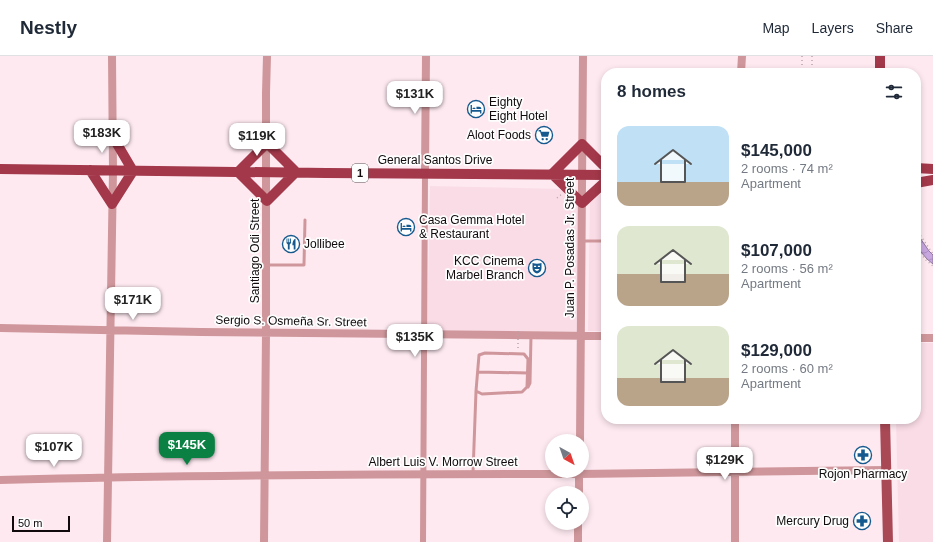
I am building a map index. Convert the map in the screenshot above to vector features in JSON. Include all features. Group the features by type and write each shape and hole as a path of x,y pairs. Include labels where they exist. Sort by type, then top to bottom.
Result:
{"highway":[{"path":"880,56 880,68"},
{"path":"90,170 112,204 133,171 112,137"},
{"path":"267,143 296,172 267,201 238,172 267,143"},
{"path":"601,163 582,144 552,174 582,203 601,186"},
{"path":"921,168 933,169"},
{"name":"General Santos Drive","path":"0,169 601,174"},
{"path":"921,182 933,180"}],"main road":[{"path":"885,424 888,542"}],"street":[{"path":"107,542 113,171 112,56"},
{"name":"Santiago Odi Street","path":"264,542 267,265 267,56"},
{"path":"418,542 423,542 426,56"},
{"name":"Juan P. Posadas Jr. Street","path":"580,434 583,56"},
{"path":"741,68 742,56"},
{"name":"Sergio S. Osmeña Sr. Street","path":"0,328 266,333 601,336"},
{"path":"921,338 933,338"},
{"path":"735,424 735,542"},
{"name":"Albert Luis V. Morrow Street","path":"589,472 886,470"},
{"name":"Albert Luis V. Morrow Street","path":"0,480 108,477 545,472"},
{"path":"578,530 578,542"}],"lane":[{"path":"267,265 304,265 305,220"},
{"path":"582,241 601,241"},
{"path":"476,391 482,394 522,392 526,390 530,384 531,336"},
{"path":"473,473 479,355 485,353 524,354 528,358 527,387"},
{"path":"478,372 528,373"}],"path":[{"path":"802,56 802,68"},
{"path":"812,56 812,68"},
{"path":"921,236 933,254"},
{"path":"921,254 933,266"},
{"path":"518,328 518,348"}],"shaded area":[{"path":"430,186 563,189 580,204 577,331 427,331"},
{"path":"601,193 601,331 588,331 590,203"},
{"path":"921,343 933,343 933,542 899,542 896,424 921,424"}],"water":[{"path":"921,239 933,255 933,264 921,252"}],"place":[{"name":"Eighty Eight Hotel","path":"476,109"},
{"name":"Aloot Foods","path":"544,135"},
{"name":"Casa Gemma Hotel & Restaurant","path":"406,227"},
{"name":"Jollibee","path":"291,244"},
{"name":"KCC Cinema Marbel Branch","path":"537,268"},
{"name":"Rojon Pharmacy","path":"863,455"},
{"name":"Mercury Drug","path":"862,521"}]}
